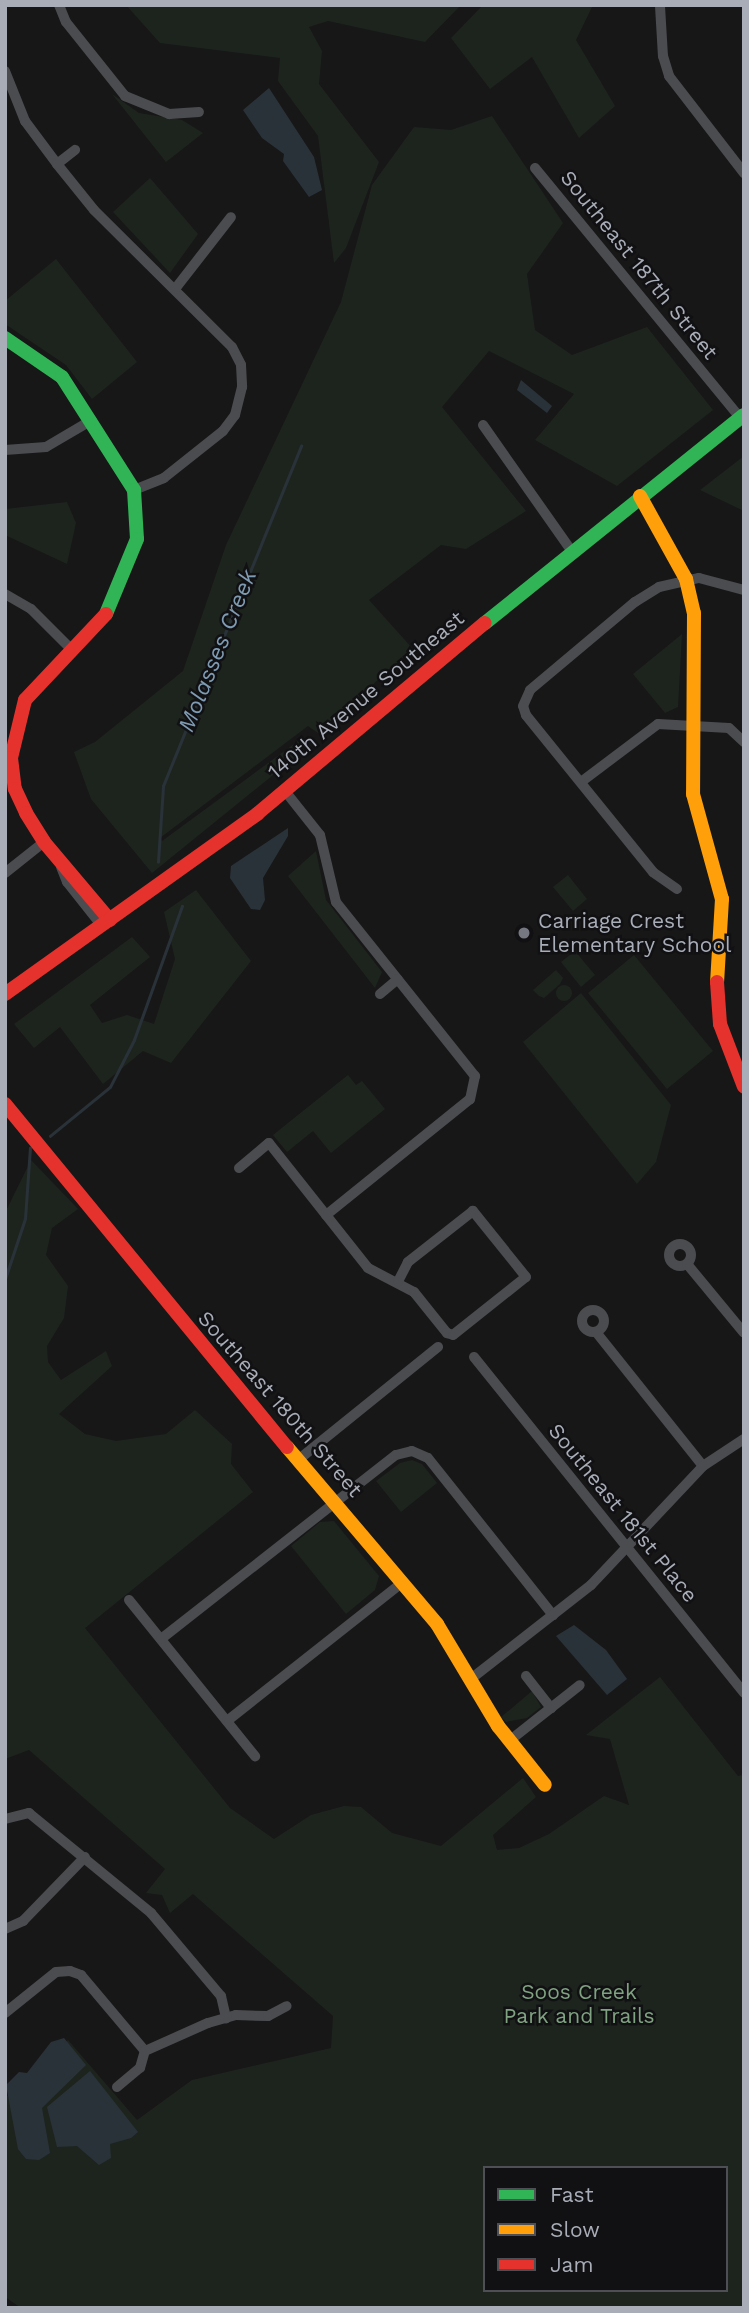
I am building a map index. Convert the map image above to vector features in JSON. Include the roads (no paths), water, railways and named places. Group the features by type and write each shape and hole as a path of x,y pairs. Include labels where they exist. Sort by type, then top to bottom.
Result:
{"street":[{"path":"59,5 66,22 125,96 169,114 200,112"},
{"path":"660,6 669,76 744,173"},
{"path":"5,71 25,121 94,210 232,347 242,365 242,387 235,415 223,431 164,478 134,490"},
{"path":"57,164 75,150"},
{"name":"Southeast 187th Street","path":"535,168 742,417"},
{"path":"175,289 231,217"},
{"path":"5,338 62,377 92,420 134,490 138,527 124,580 104,617 24,700 8,758 15,789 44,842 106,923"},
{"name":"140th Avenue Southeast","path":"5,994 285,791 571,550 742,417"},
{"path":"5,450 46,447 92,420"},
{"path":"483,425 571,550"},
{"path":"639,496 686,579 694,613 691,723 693,794 722,899 716,999 727,1052 744,1087"},
{"path":"677,889 653,872 523,706 530,690 635,602 659,587 686,579 714,580 744,590"},
{"path":"5,594 38,615 72,650"},
{"path":"581,782 648,729 668,722 729,728 744,742"},
{"path":"285,791 320,835 335,902 470,1068 475,1087 470,1100 326,1215"},
{"path":"5,873 44,842"},
{"path":"380,994 398,979"},
{"name":"Southeast 180th Street","path":"5,1104 298,1460 337,1500 403,1582 472,1678 509,1741 545,1785"},
{"path":"239,1168 269,1143 368,1268 414,1292 453,1335 526,1277 473,1211 408,1262 398,1282"},
{"path":"687,1264 744,1333"},
{"path":"596,1332 703,1466"},
{"path":"298,1460 438,1347"},
{"name":"Southeast 181st Place","path":"474,1357 744,1693"},
{"path":"472,1678 591,1585 703,1466 744,1439"},
{"path":"161,1639 396,1455 412,1451 428,1458 553,1615"},
{"path":"227,1721 403,1582"},
{"path":"129,1600 255,1756"},
{"path":"526,1676 551,1708"},
{"path":"509,1741 580,1685"},
{"path":"5,1819 29,1813 151,1913 220,1996 226,2018"},
{"path":"5,1929 23,1921 85,1857"},
{"path":"5,2013 56,1972 70,1971 81,1975 145,2051"},
{"path":"145,2051 226,2018 268,2016 287,2006"},
{"path":"117,2087 140,2068 145,2051"}],"waterway":[{"name":"Molasses Creek","path":"158,862 163,786 301,446"},
{"name":"Molasses Creek","path":"50,1136 110,1087 134,1040 182,906"},
{"name":"Molasses Creek","path":"5,1279 25,1219 30,1148"}],"place":[{"name":"Carriage Crest Elementary School","path":"524,933"}],"park label":[{"name":"Soos Creek Park and Trails","path":"579,2004"}]}
